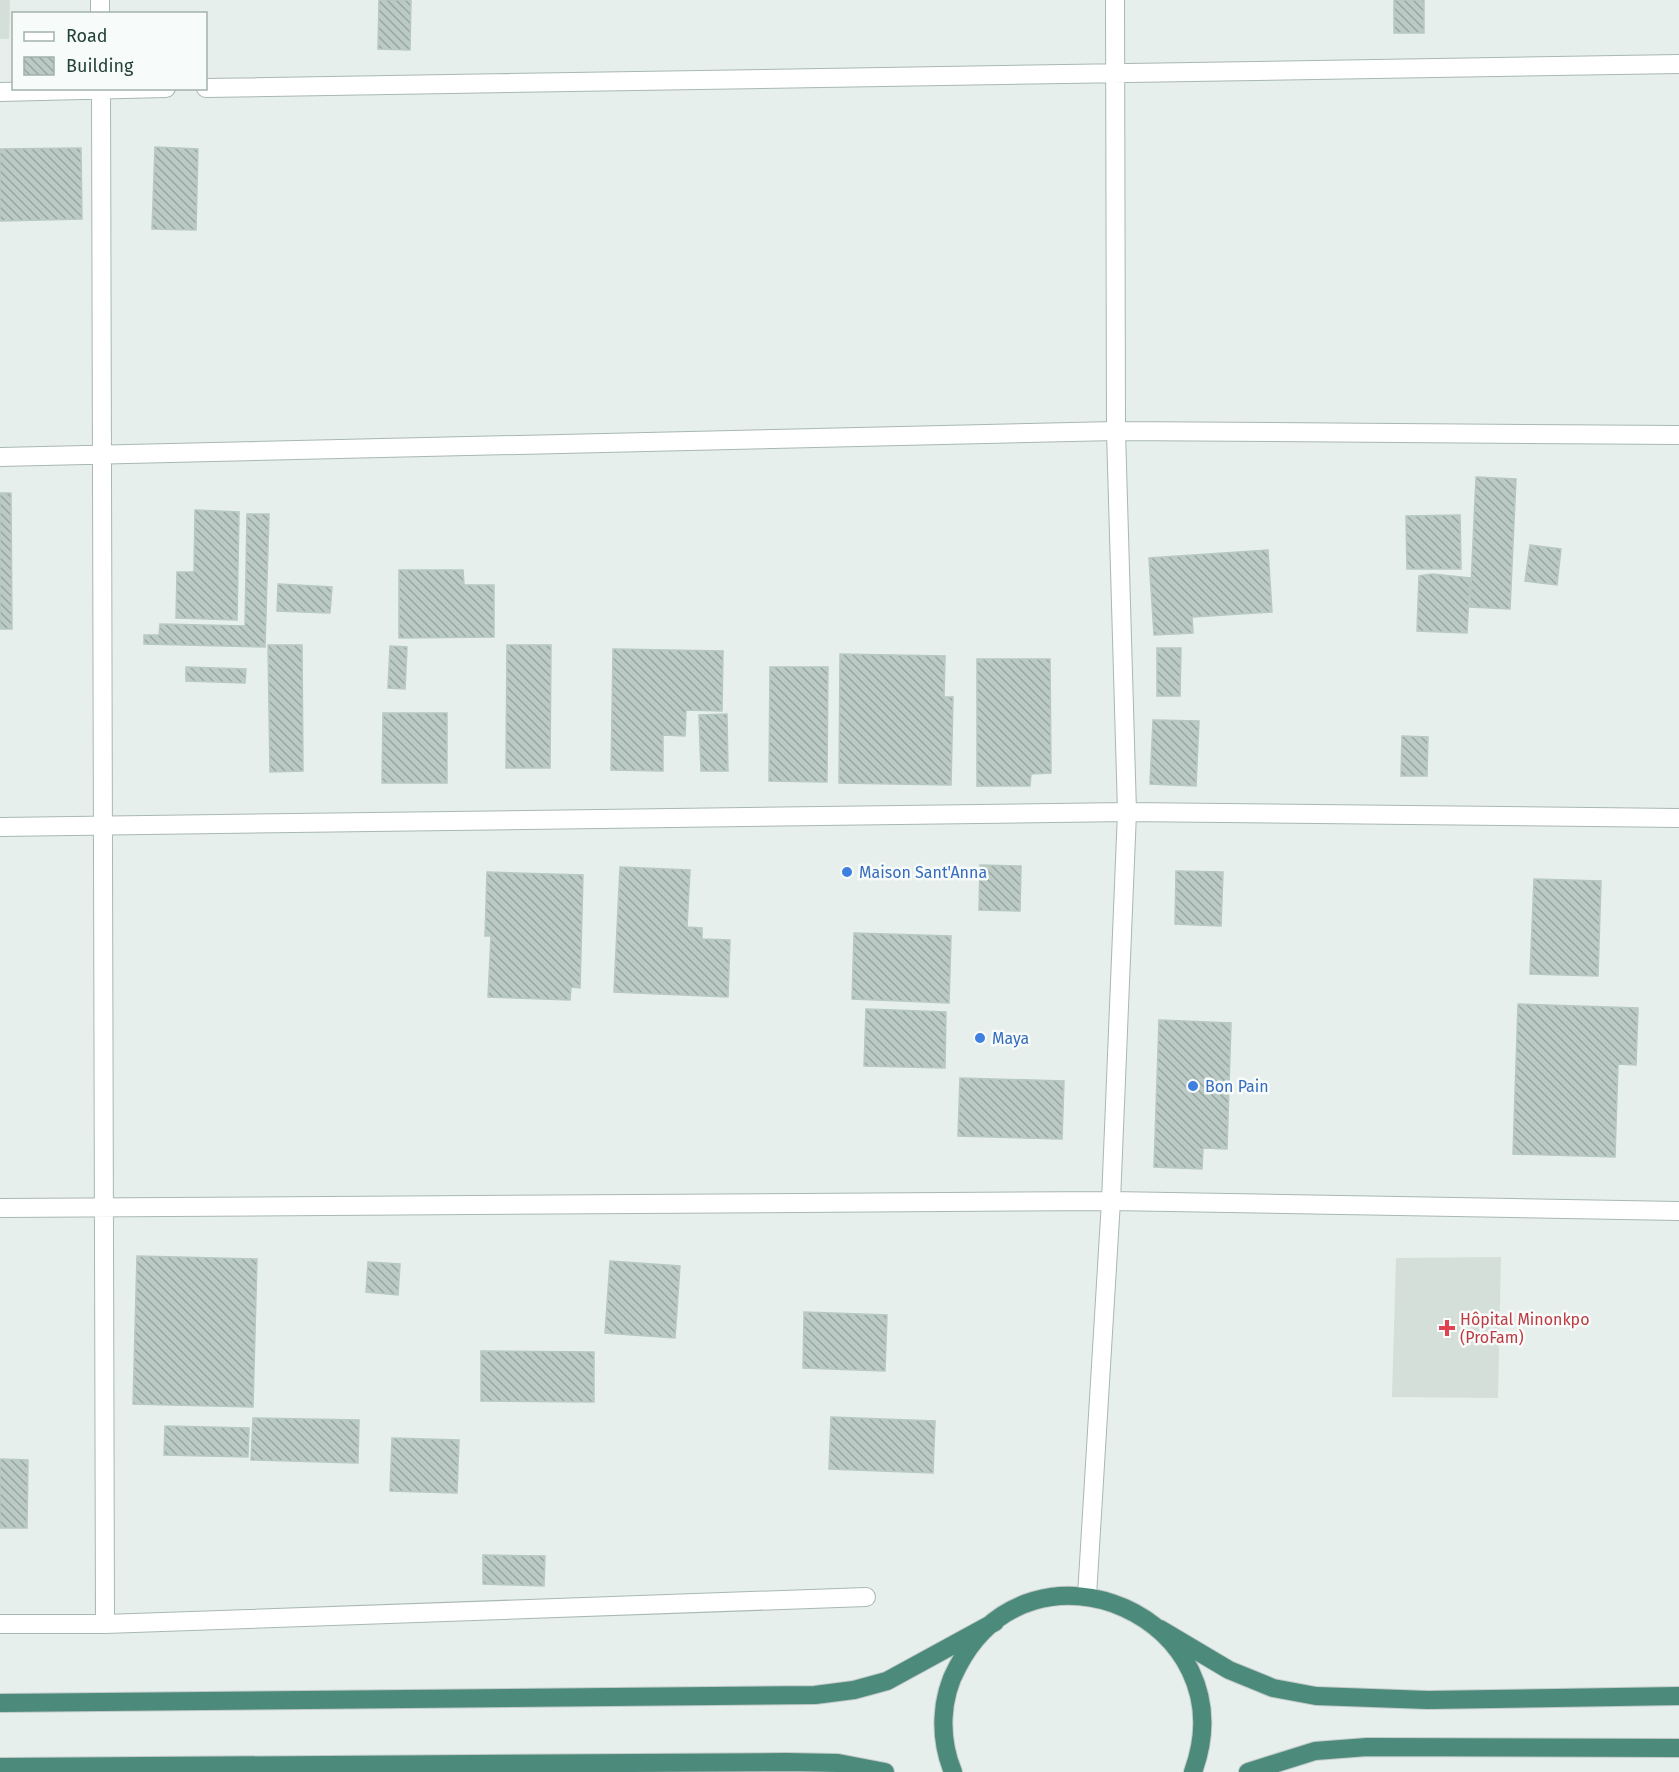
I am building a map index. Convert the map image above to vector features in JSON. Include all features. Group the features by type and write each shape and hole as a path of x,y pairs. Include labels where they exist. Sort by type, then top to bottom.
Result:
{"highway":[{"path":"0,1703 815,1695 854,1690 887,1681 1008,1612 1038,1600 1087,1596 1126,1607 1229,1670 1273,1688 1316,1696 1428,1700 1679,1695"},
{"path":"953,1772 945,1745 947,1691 953,1674 971,1644 994,1622"},
{"path":"1160,1629 1172,1641 1190,1668 1200,1699 1202,1732 1193,1772"},
{"path":"1248,1772 1315,1751 1367,1747 1679,1748"},
{"path":"0,1767 786,1762 838,1763 885,1772"}],"street":[{"path":"1087,1596 1111,1201 1127,812 1116,431 1115,0"},
{"path":"207,88 1679,64"},
{"path":"0,92 67,90"},
{"path":"101,90 105,1624"},
{"path":"0,457 1116,431 1679,435"},
{"path":"0,827 1127,812 1679,818"},
{"path":"0,1208 1111,1201 1679,1211"},
{"path":"0,1624 105,1624 866,1597"}],"shaded area":[{"path":"0,0 10,0 9,39 0,39"},
{"name":"Hôpital Minonkpo (ProFam)","path":"1501,1257 1498,1398 1392,1397 1396,1258"}],"building":[{"path":"379,0 411,0 410,50 378,49"},
{"path":"1394,0 1424,0 1424,33 1394,33"},
{"path":"155,147 198,149 196,230 152,229"},
{"path":"81,148 82,219 0,221 0,149"},
{"path":"1476,477 1516,479 1510,609 1470,607"},
{"path":"0,493 11,493 12,629 0,629"},
{"path":"195,510 239,512 237,620 176,618 177,572 194,572"},
{"path":"247,514 269,514 265,647 144,644 144,635 159,635 160,624 245,626"},
{"path":"1460,515 1461,569 1407,569 1406,516"},
{"path":"1530,545 1561,549 1557,585 1525,581"},
{"path":"1268,550 1272,612 1192,617 1193,633 1154,635 1149,558"},
{"path":"399,570 463,570 464,585 494,585 494,637 399,638"},
{"path":"1432,574 1470,578 1467,633 1417,631 1419,576"},
{"path":"278,584 332,587 330,613 277,611"},
{"path":"268,645 302,645 303,771 270,772"},
{"path":"507,645 551,645 550,768 506,768"},
{"path":"390,646 407,647 405,689 388,688"},
{"path":"1157,648 1181,648 1180,696 1157,696"},
{"path":"613,649 723,651 722,711 686,710 685,736 663,735 663,771 611,770"},
{"path":"840,654 945,656 944,697 953,697 951,785 839,783"},
{"path":"977,659 1050,659 1051,773 1031,774 1030,786 977,786"},
{"path":"186,667 246,669 245,683 186,681"},
{"path":"770,667 828,667 827,782 769,781"},
{"path":"383,713 447,713 447,783 382,783"},
{"path":"727,714 728,771 701,771 699,715"},
{"path":"1153,720 1199,721 1196,786 1150,784"},
{"path":"1402,736 1428,737 1427,776 1401,776"},
{"path":"980,865 1021,866 1020,911 979,910"},
{"path":"620,867 690,870 687,927 702,928 702,939 730,940 728,997 614,992"},
{"path":"1176,871 1223,872 1221,926 1175,924"},
{"path":"487,872 583,875 580,988 571,987 570,1000 488,997 491,936 485,936"},
{"path":"1534,879 1601,881 1598,976 1530,974"},
{"path":"854,933 951,936 949,1003 852,999"},
{"path":"1518,1004 1638,1008 1636,1065 1618,1064 1615,1157 1513,1154"},
{"path":"866,1009 946,1012 945,1068 864,1066"},
{"name":"Bon Pain","path":"1159,1020 1231,1023 1227,1149 1203,1148 1202,1169 1154,1167"},
{"path":"960,1078 1064,1081 1062,1139 958,1136"},
{"path":"137,1256 257,1259 253,1407 133,1404"},
{"path":"610,1261 680,1266 675,1338 605,1333"},
{"path":"368,1262 400,1264 398,1295 366,1292"},
{"path":"804,1312 887,1315 885,1371 803,1368"},
{"path":"481,1351 594,1352 594,1402 481,1401"},
{"path":"831,1417 935,1421 933,1473 829,1469"},
{"path":"253,1418 359,1420 358,1463 251,1460"},
{"path":"165,1426 249,1428 248,1457 164,1455"},
{"path":"392,1438 459,1440 457,1493 390,1491"},
{"path":"0,1459 28,1460 27,1528 0,1528"},
{"path":"483,1555 545,1556 544,1586 483,1584"}],"place":[{"name":"Maison Sant'Anna","path":"847,872"},
{"name":"Maya","path":"980,1038"},
{"name":"Bon Pain","path":"1193,1086"},
{"name":"Hôpital Minonkpo (ProFam)","path":"1447,1328"}]}
